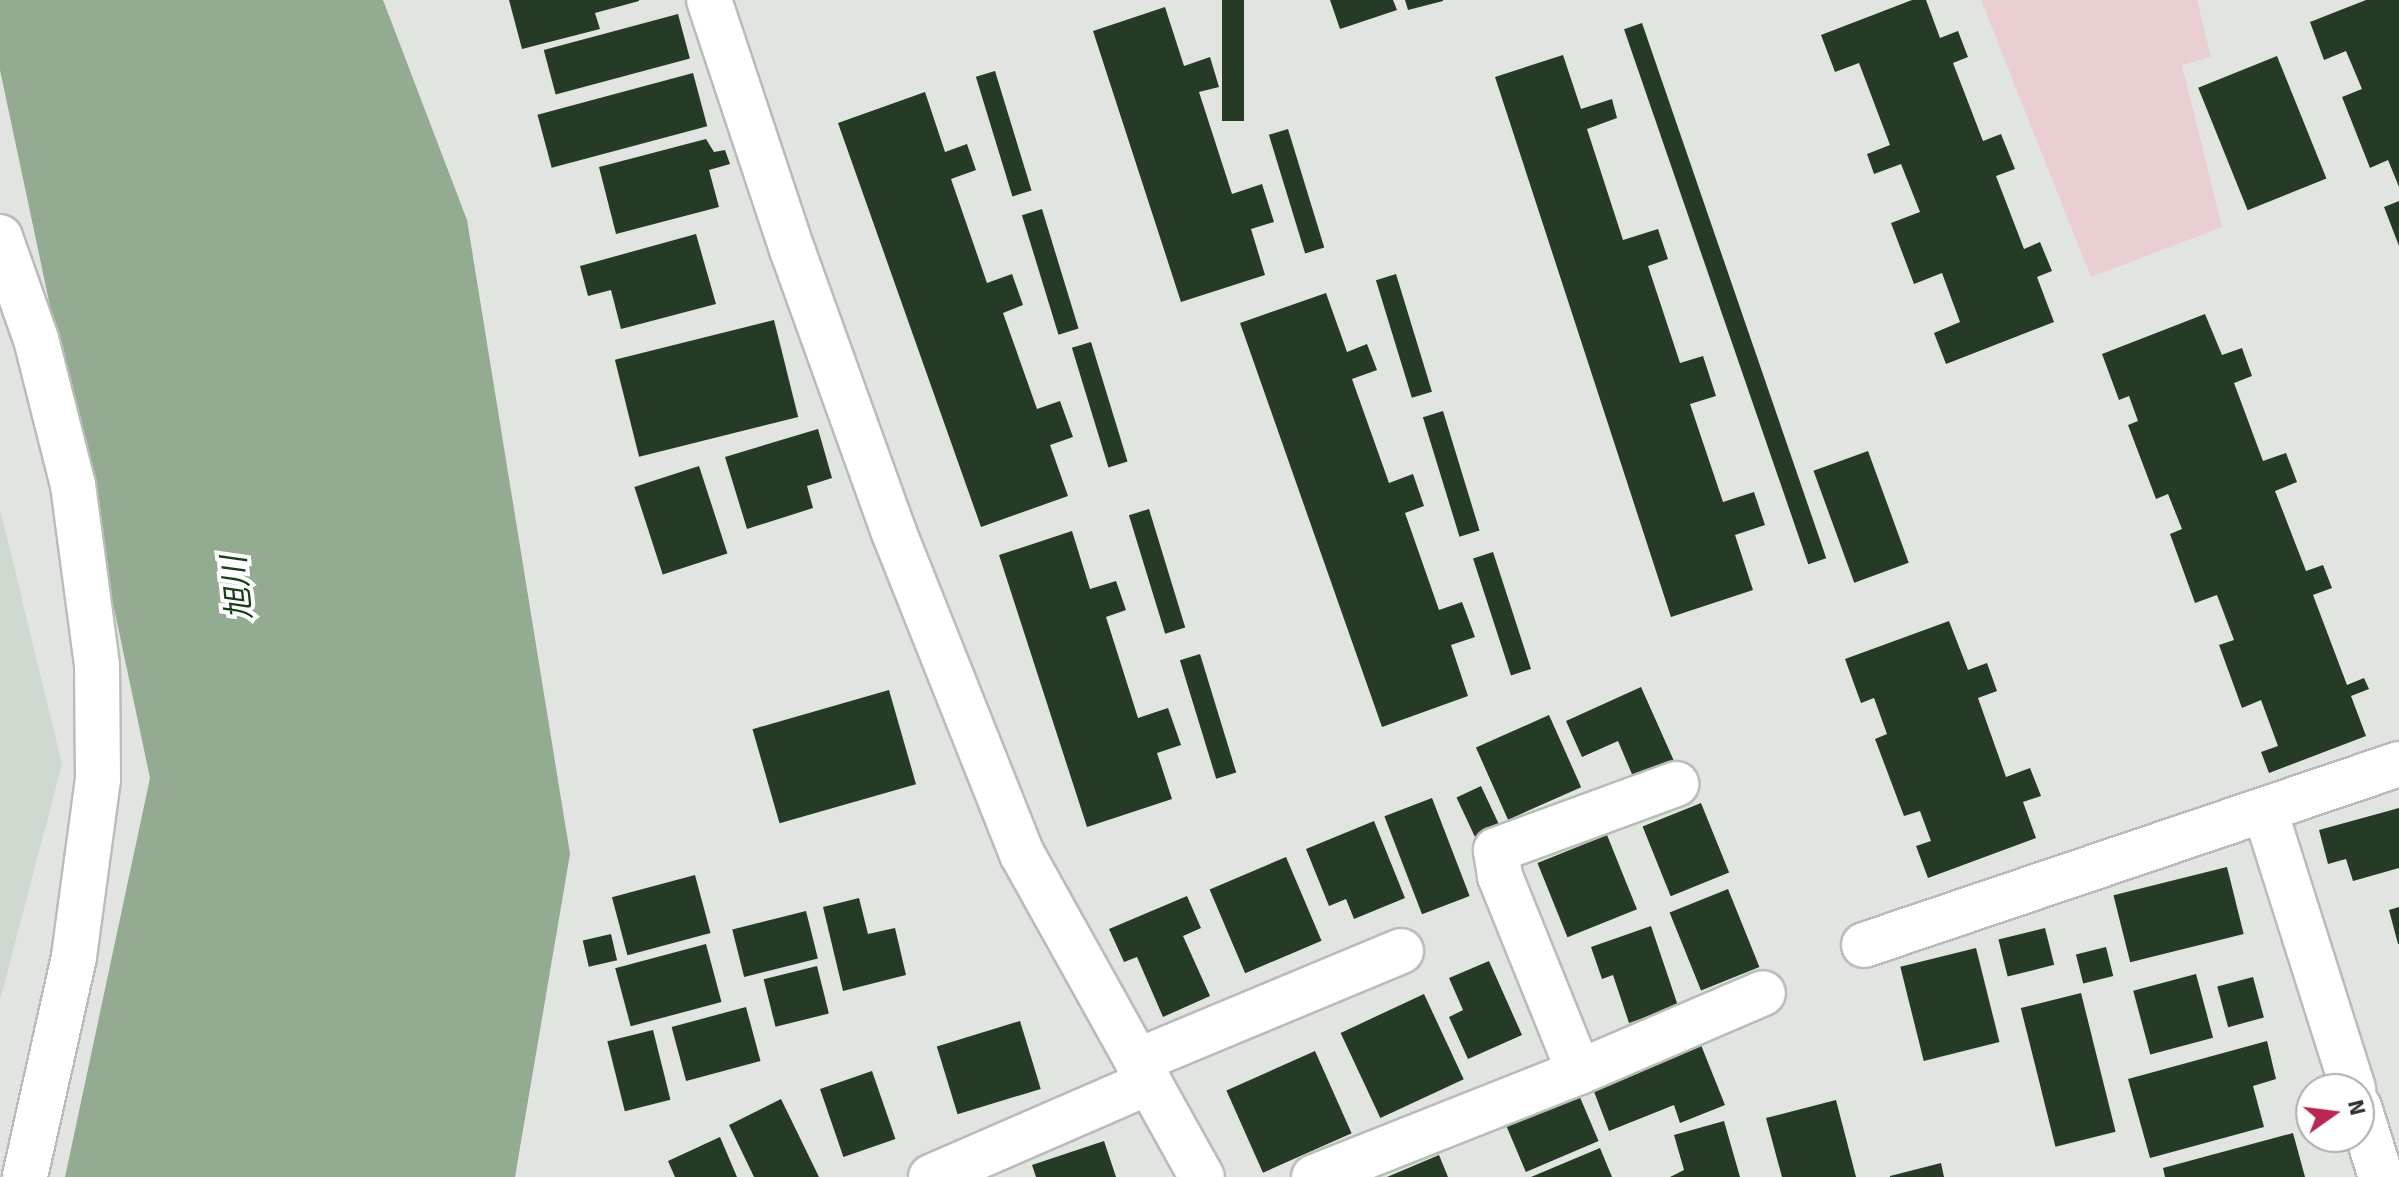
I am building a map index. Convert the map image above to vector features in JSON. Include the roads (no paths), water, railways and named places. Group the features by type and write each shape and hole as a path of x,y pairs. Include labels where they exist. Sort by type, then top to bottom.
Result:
{"street":[{"path":"709,0 887,515 1016,839 1202,1177"},
{"path":"0,237 36,339 73,485 97,665 98,779 74,957 25,1177"},
{"path":"1864,945 2399,764"},
{"path":"1579,1072 1500,876 1496,850 1676,784"},
{"path":"2265,811 2348,1073"},
{"path":"931,1177 1143,1071 1401,951"},
{"path":"1314,1177 1579,1072 1763,993"},
{"path":"2373,1153 2381,1177"}],"water":[{"name":"旭川","path":"0,0 383,0 467,220 570,854 515,1177 65,1177 150,778 0,70"}]}
